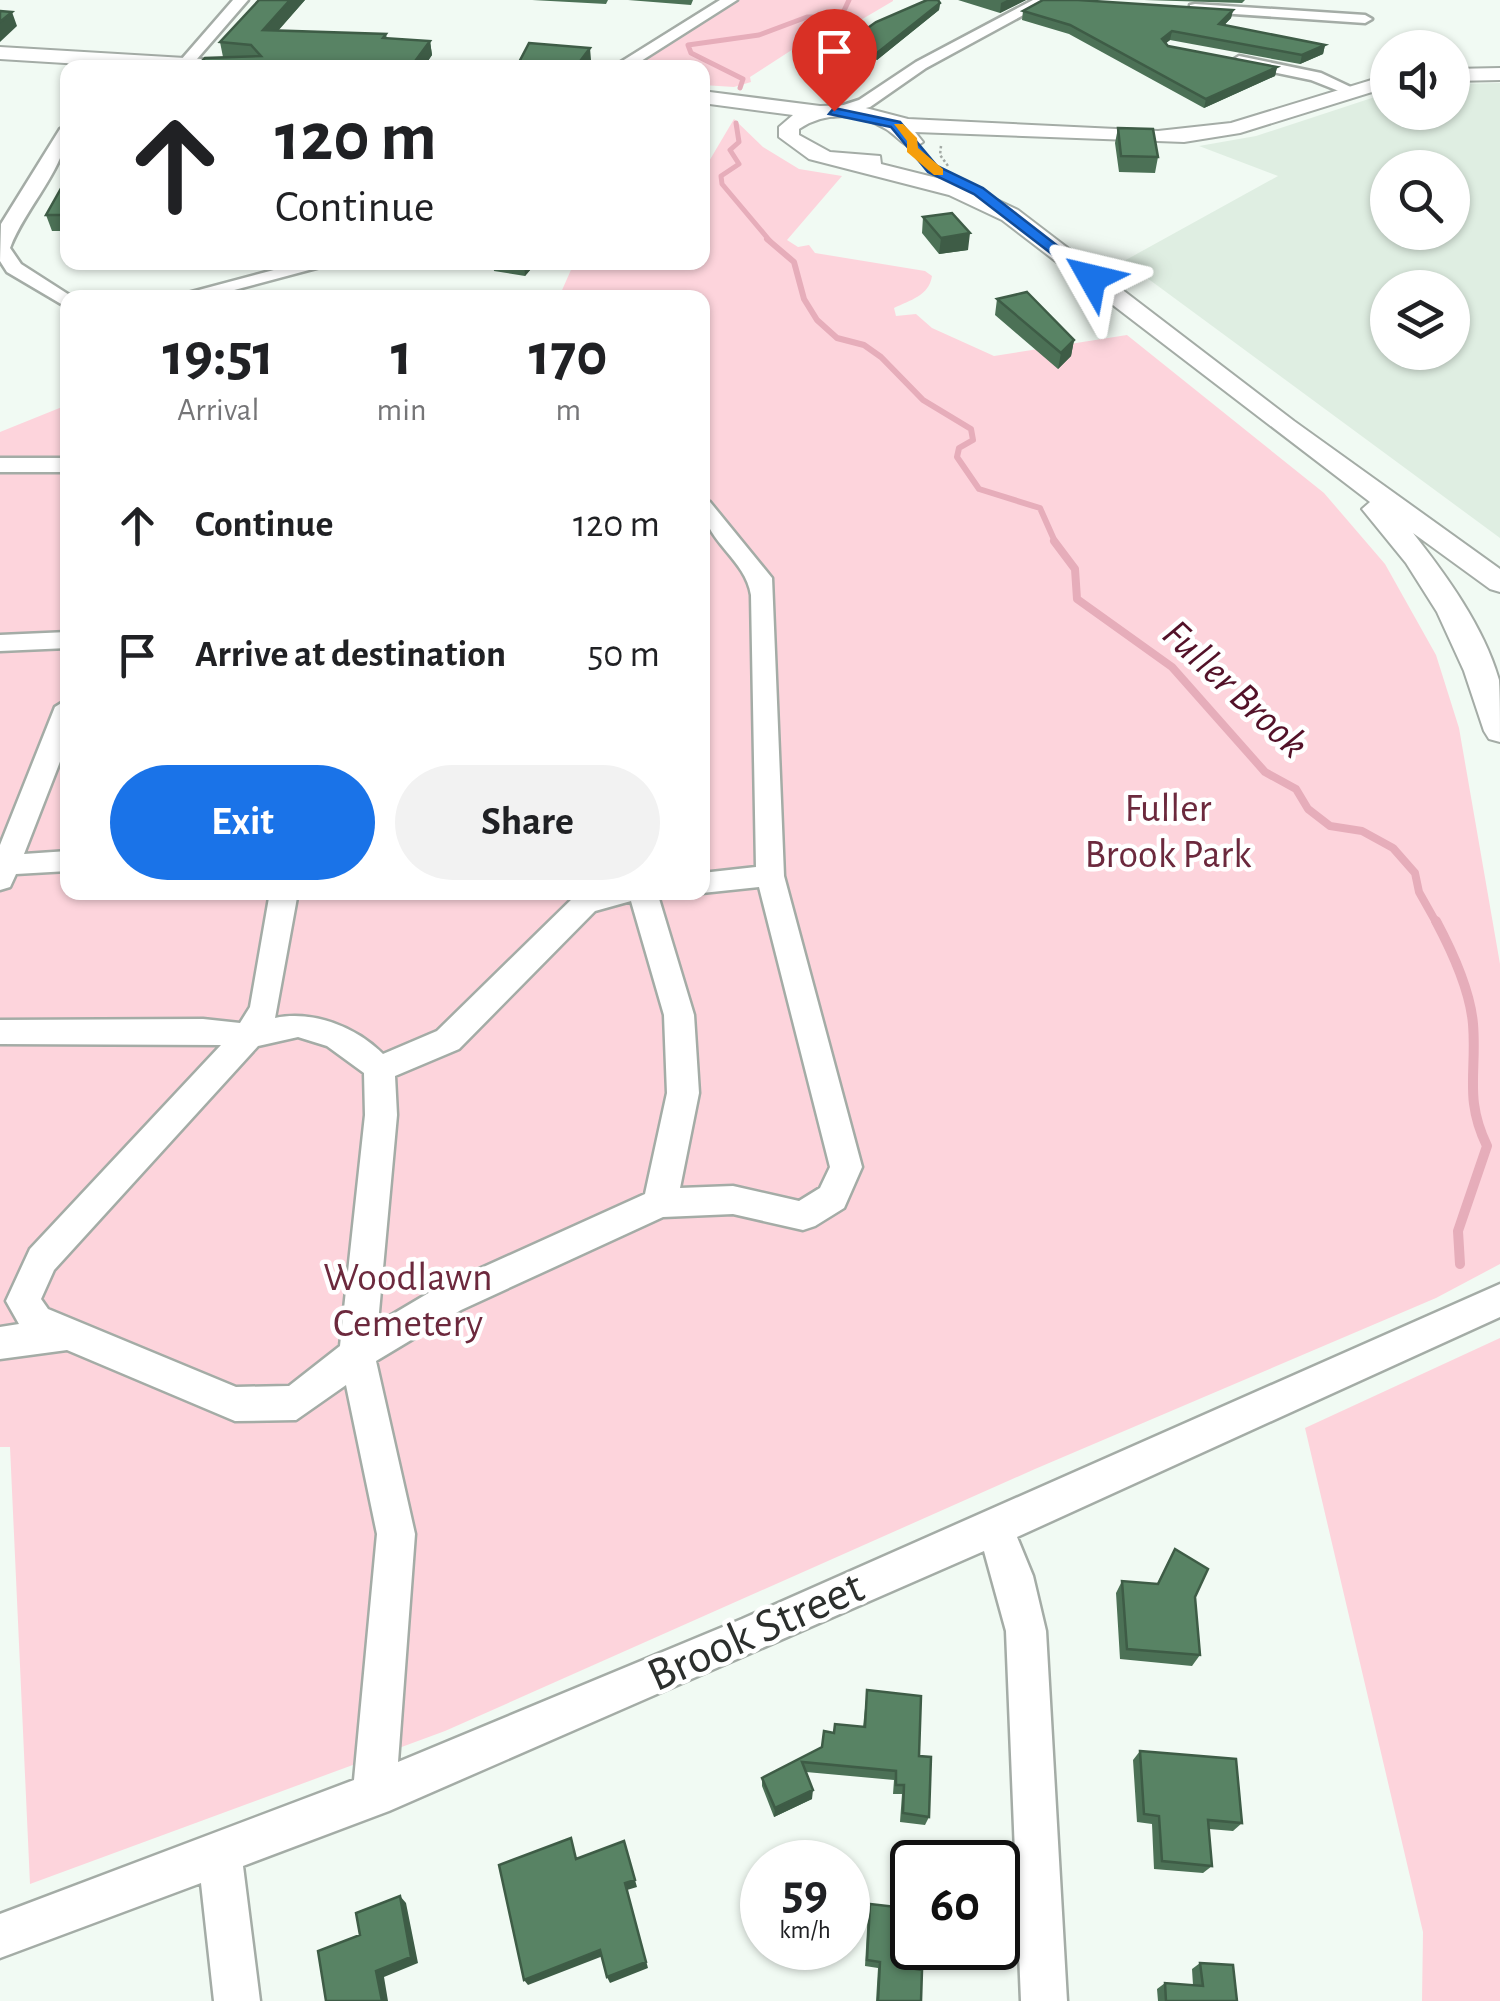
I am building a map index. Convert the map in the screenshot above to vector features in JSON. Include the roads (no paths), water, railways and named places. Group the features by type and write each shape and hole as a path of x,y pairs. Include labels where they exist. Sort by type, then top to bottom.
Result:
{"main road":[{"path":"0,53 69,60"},
{"path":"1470,75 1500,74"},
{"path":"710,98 826,111 892,123 998,126 1121,137 1200,134 1264,121 1370,85"},
{"path":"727,101 763,112 789,127"},
{"path":"789,127 826,111"},
{"path":"892,123 913,140 912,148"},
{"path":"848,162 886,160 939,138 998,126"},
{"path":"789,127 789,136 797,145 848,162 922,178 986,200"},
{"path":"912,148 932,169 964,182 1285,427 1500,582"},
{"path":"1285,427 1377,510 1411,548 1468,644 1500,731"}],"street":[{"path":"188,60 241,0"},
{"path":"631,60 730,0"},
{"path":"826,111 864,104 888,86 1044,0"},
{"path":"1169,6 1365,19"},
{"path":"1226,58 1315,76 1349,90"},
{"path":"888,86 882,103 892,123"},
{"path":"60,142 10,224 1,248 14,268 60,297"},
{"path":"212,290 296,270"},
{"path":"0,465 60,465"},
{"path":"283,900 265,1009 248,1036 42,1260 22,1301 36,1320 235,1404 296,1403 357,1354 450,1300 660,1203 734,1200 803,1216 832,1198 846,1167 770,876 760,578 710,517"},
{"path":"0,643 60,640"},
{"path":"3,872 60,726"},
{"path":"3,872 60,862"},
{"path":"710,882 770,876"},
{"path":"378,1070 448,1040 585,903 596,900"},
{"path":"645,900 679,1015 683,1093 660,1203"},
{"path":"0,1032 202,1031 248,1036 298,1025 338,1036 360,1050 378,1070 381,1115 357,1354 396,1534 374,1796"},
{"name":"Brook Street","path":"0,1936 220,1857 374,1796 994,1528 1500,1300"},
{"path":"0,1343 71,1334"},
{"path":"994,1528 1014,1576 1026,1631 1044,2001"},
{"path":"220,1857 237,2001"}],"waterway":[{"name":"Fuller Brook","path":"705,60 691,53 688,45 759,35 807,17 841,17 849,0"},
{"name":"Fuller Brook","path":"710,62 743,79 740,88"},
{"name":"Fuller Brook","path":"736,123 739,142 730,150 739,164 721,176 722,184 770,241"},
{"name":"Fuller Brook","path":"767,239 794,262 804,299 817,320 837,338 864,345 881,357 923,400 971,429 973,440 959,448 957,457 979,489 1040,508 1056,543"},
{"name":"Fuller Brook","path":"1056,543 1075,569 1077,599 1172,667 1265,772 1296,789 1308,809 1330,826 1362,831 1393,848 1415,873 1419,892 1437,924"},
{"name":"Fuller Brook","path":"1436,921 1468,997 1473,1024 1474,1099 1487,1146 1458,1231 1460,1264"}],"park label":[{"name":"Fuller Brook Park","path":"1168,832"},
{"name":"Woodlawn Cemetery","path":"408,1301"}]}
